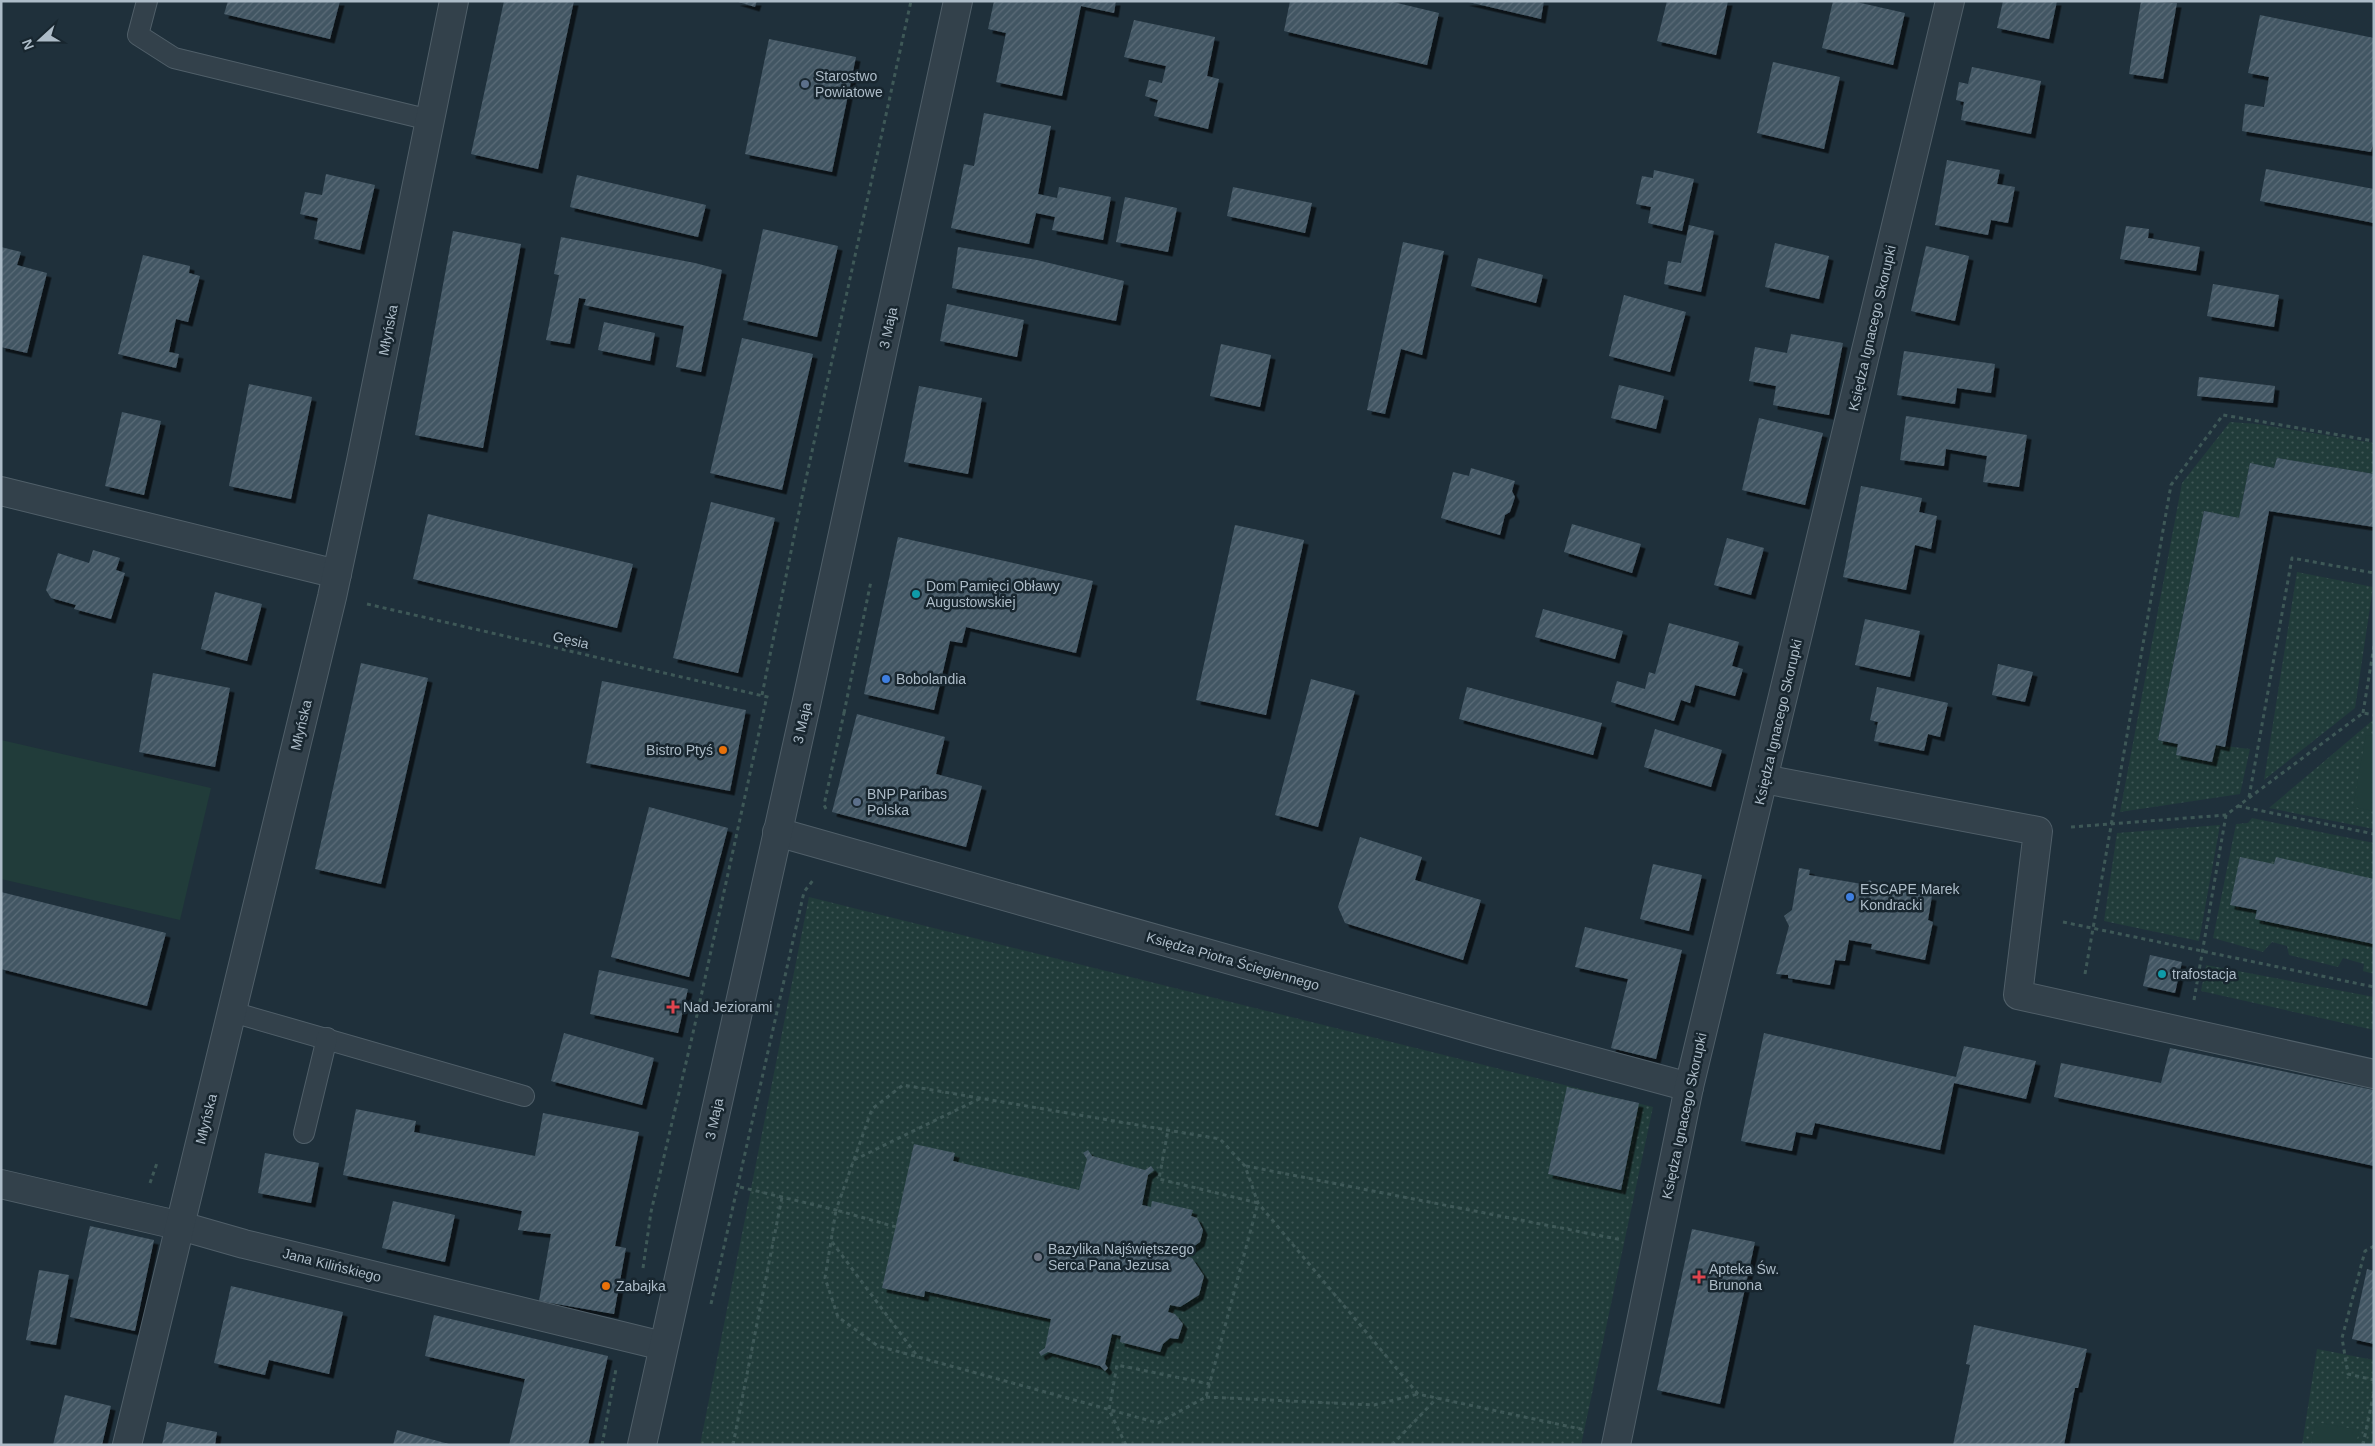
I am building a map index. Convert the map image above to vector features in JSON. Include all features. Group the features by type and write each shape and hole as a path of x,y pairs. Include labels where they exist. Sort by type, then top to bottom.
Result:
{"street":[{"name":"Młyńska","path":"128,1445 334,585 454,1"},
{"name":"3 Maja","path":"642,1445 806,705 958,1"},
{"name":"Księdza Ignacego Skorupki","path":"1616,1445 1689,1087 1950,1"},
{"path":"1,491 334,585"},
{"path":"1764,779 2038,830 2018,995 2374,1074"},
{"name":"Księdza Piotra Ściegiennego","path":"777,832 1500,1036 1689,1087"},
{"name":"Jana Kilińskiego","path":"1,1184 181,1226 254,1246 663,1346"}],"lane":[{"path":"147,1 138,35 174,58 430,120"},
{"path":"232,1012 524,1096"},
{"path":"304,1133 327,1038"}],"path":[{"path":"762,695 802,497 911,1"},
{"path":"2078,1009 2171,485 2223,414 2374,441"},
{"path":"2249,797 2292,558 2374,573"},
{"name":"Gęsia","path":"334,585 762,695 844,713 824,805 833,819 827,846"},
{"path":"2363,713 2374,646"},
{"path":"642,1277 651,1212 691,1042 767,696"},
{"path":"2038,830 2112,822 2226,815 2363,713 2374,714"},
{"path":"2238,806 2374,834"},
{"path":"2188,1033 2226,815"},
{"path":"710,1311 740,1187 804,892 821,870 827,846"},
{"path":"2028,915 2374,987"},
{"path":"1418,1394 1258,1203 1245,1166 1220,1139 903,1085 872,1109 836,1210 825,1278 838,1318 878,1346 1158,1423 1206,1398 1374,1405 1418,1394 1590,1431"},
{"path":"854,1160 981,1098"},
{"path":"1168,1130 1159,1179 1258,1203"},
{"path":"1245,1166 1622,1240"},
{"path":"751,1190 836,1210 896,1227"},
{"path":"733,1445 782,1197"},
{"path":"1206,1398 1258,1203"},
{"path":"831,1242 918,1357"},
{"path":"2374,1246 2365,1251 2342,1338 2348,1374 2374,1380"},
{"path":"602,1445 617,1366 613,1356 614,1334"},
{"path":"1126,1445 1109,1410 1117,1365 1210,1384"},
{"path":"2362,1445 2374,1392"},
{"path":"1392,1445 1438,1398"}],"green space":[{"path":"2230,422 2257,424 2374,443 2374,474 2277,458 2274,468 2250,463 2239,518 2204,511 2158,740 2178,744 2177,755 2212,762 2216,745 2250,749 2240,794 2120,812 2182,483"},
{"path":"2297,572 2373,587 2355,708 2264,780"},
{"path":"2373,720 2374,829 2269,808"},
{"path":"2366,735 2374,736 2374,811 2353,807"},
{"path":"1,740 211,788 180,920 1,879"},
{"path":"2252,818 2374,843 2374,974 2363,971 2364,964 2343,958 2338,967 2289,955 2287,946 2272,942 2263,952 2213,938 2236,824 2248,823"},
{"path":"2220,825 2199,941 2104,921 2117,833"},
{"path":"809,897 1653,1107 1581,1445 700,1445"},
{"path":"2206,965 2374,997 2374,1030 2201,991"},
{"path":"2317,1349 2374,1360 2374,1445 2302,1445"},
{"path":"2316,1422 2359,1430 2356,1445 2311,1445"}],"building":[{"path":"228,1 340,1 330,39 224,14"},
{"path":"504,1 574,1 538,169 471,154"},
{"path":"735,1 757,1 755,7"},
{"path":"994,1 1116,1 1114,13 1081,6 1062,96 996,82 1006,33 988,29"},
{"path":"1290,1 1389,1 1439,13 1427,65 1284,31"},
{"path":"1464,1 1544,1 1541,19"},
{"path":"1667,1 1728,1 1716,55 1657,41"},
{"path":"1833,1 1852,1 1905,13 1893,65 1822,48"},
{"path":"2003,1 2057,1 2049,39 1997,28"},
{"path":"2141,1 2177,3 2163,79 2129,74"},
{"path":"2260,15 2374,38 2374,139 2371,152 2242,131 2245,104 2264,107 2269,77 2248,73"},
{"path":"1134,20 1215,37 1207,76 1219,79 1208,129 1154,116 1158,100 1145,96 1149,80 1162,83 1166,66 1124,57"},
{"name":"Starostwo Powiatowe","path":"769,39 856,57 832,172 745,154"},
{"path":"1773,62 1840,77 1824,149 1757,133"},
{"path":"1972,67 2041,81 2031,134 1961,120 1964,102 1956,100 1959,82 1968,84"},
{"path":"984,113 1051,126 1038,194 1057,198 1059,187 1111,197 1103,240 1052,230 1055,217 1036,213 1029,244 951,228 964,164 974,166"},
{"path":"1947,160 2000,170 1997,184 2015,187 2008,223 1991,220 1988,235 1935,225"},
{"path":"2266,169 2374,189 2374,223 2260,201"},
{"path":"1654,170 1694,179 1682,231 1648,223 1651,207 1636,204 1642,176 1653,178"},
{"path":"326,174 375,185 360,250 314,239 318,218 300,214 305,192 322,195"},
{"path":"577,175 706,205 698,237 570,207"},
{"path":"1233,187 1312,203 1305,233 1227,216"},
{"path":"1125,197 1177,208 1168,252 1116,242"},
{"path":"1689,225 1714,231 1701,292 1664,284 1668,261 1681,263"},
{"path":"2126,226 2149,229 2148,238 2200,247 2196,271 2120,259"},
{"path":"763,229 838,246 817,337 743,320"},
{"path":"453,231 521,244 483,448 415,435"},
{"path":"561,237 722,270 701,372 676,367 684,326 584,305 586,299 579,298 570,344 546,340 559,275 554,274"},
{"path":"1403,242 1444,251 1422,355 1401,349 1385,414 1367,410"},
{"path":"1775,243 1829,256 1819,299 1765,287"},
{"path":"1926,246 1969,256 1955,321 1911,311"},
{"path":"1,247 21,252 17,265 47,273 27,353 1,347"},
{"path":"958,247 1037,260 1124,281 1116,321 952,288"},
{"path":"143,255 190,266 189,273 200,276 188,322 176,319 169,352 179,354 176,368 118,354"},
{"path":"1478,258 1543,275 1536,303 1471,286"},
{"path":"2213,284 2279,295 2274,327 2207,316"},
{"path":"1624,295 1686,312 1670,372 1609,356"},
{"path":"947,304 1024,320 1017,357 940,341"},
{"path":"604,322 655,333 650,361 598,350"},
{"path":"1791,334 1843,343 1829,415 1773,405 1776,386 1749,381 1755,347 1787,353"},
{"path":"742,338 813,354 782,490 710,473"},
{"path":"1221,344 1271,355 1260,407 1210,396"},
{"path":"1904,351 1995,364 1991,393 1957,388 1955,404 1897,395"},
{"path":"2199,377 2275,386 2273,403 2197,396"},
{"path":"249,384 312,397 291,499 229,486"},
{"path":"1619,385 1664,396 1656,429 1611,418"},
{"path":"919,386 982,398 968,474 904,462"},
{"path":"122,412 161,421 144,495 105,486"},
{"path":"1906,416 2027,435 2019,487 1983,482 1987,456 1946,449 1944,466 1900,460"},
{"path":"1759,418 1823,433 1805,505 1742,490"},
{"path":"2277,458 2374,474 2374,527 2269,511 2225,747 2216,745 2212,762 2176,755 2178,744 2158,740 2204,511 2239,518 2250,463 2274,468"},
{"path":"1471,468 1515,481 1512,491 1515,497 1510,512 1505,515 1500,535 1441,518 1453,472 1469,476"},
{"path":"1861,486 1922,498 1919,512 1937,516 1931,549 1915,545 1906,590 1843,577"},
{"path":"711,502 775,518 738,673 673,658"},
{"path":"428,514 633,564 617,628 413,579"},
{"path":"1572,524 1641,544 1632,573 1564,552"},
{"path":"1235,525 1304,540 1266,715 1196,700"},
{"path":"898,537 1093,581 1076,653 966,627 962,643 950,641 934,710 864,694"},
{"path":"1727,538 1764,548 1751,595 1714,585"},
{"path":"93,550 120,558 116,570 125,573 111,619 74,609 76,605 51,598 46,590 58,553 89,563"},
{"path":"215,592 262,604 247,661 201,649"},
{"path":"1543,609 1623,631 1615,659 1535,637"},
{"path":"1865,619 1920,631 1910,677 1855,665"},
{"path":"1669,623 1739,642 1732,666 1743,669 1735,696 1695,685 1690,703 1681,700 1674,721 1611,702 1617,681 1645,689 1649,672 1655,674"},
{"path":"361,663 428,678 381,884 315,869"},
{"path":"1998,664 2033,672 2025,702 1992,695"},
{"path":"153,673 230,688 215,767 139,752"},
{"path":"1311,679 1355,691 1318,827 1275,815"},
{"path":"602,681 746,710 730,791 586,763"},
{"path":"1467,687 1602,723 1593,755 1459,719"},
{"path":"1877,687 1948,703 1940,737 1928,734 1924,751 1874,741 1878,722 1870,720"},
{"path":"857,714 945,737 936,774 982,786 966,847 832,812"},
{"path":"1655,729 1722,750 1711,787 1644,767"},
{"path":"649,807 728,828 689,977 611,957"},
{"path":"1360,837 1422,857 1415,880 1481,900 1463,960 1345,923 1338,907"},
{"path":"2240,857 2274,864 2276,857 2374,879 2374,944 2255,919 2257,910 2230,905"},
{"path":"1653,864 1702,875 1689,931 1640,919"},
{"path":"1799,868 1810,870 1809,875 1862,884 1870,880 1877,887 1932,896 1928,920 1933,922 1925,960 1871,949 1872,944 1849,940 1845,961 1835,960 1830,985 1788,978 1788,975 1776,974 1789,926 1784,916 1792,910"},
{"path":"1,892 166,933 147,1006 1,969"},
{"path":"1585,927 1682,950 1656,1059 1611,1048 1628,979 1575,967"},
{"name":"trafostacja","path":"2150,955 2182,962 2175,993 2143,986"},
{"path":"599,970 688,989 678,1033 590,1014"},
{"path":"564,1033 654,1058 642,1105 551,1081"},
{"path":"1764,1033 1956,1077 1964,1046 2036,1061 2026,1099 1954,1083 1940,1150 1815,1123 1812,1135 1796,1132 1792,1151 1741,1141"},
{"path":"2170,1048 2374,1090 2374,1166 2054,1097 2061,1063 2161,1083"},
{"path":"1567,1087 1639,1103 1621,1190 1548,1174"},
{"path":"356,1109 416,1121 414,1132 535,1156 543,1113 639,1132 615,1246 626,1248 614,1314 539,1301 551,1234 518,1230 522,1211 343,1175"},
{"name":"Bazylika Najświętszego Serca Pana Jezusa","path":"914,1144 955,1153 953,1161 1079,1190 1087,1159 1083,1153 1088,1150 1092,1156 1145,1170 1151,1166 1154,1170 1148,1175 1142,1205 1151,1207 1152,1201 1193,1210 1191,1216 1197,1218 1203,1230 1200,1242 1190,1249 1183,1248 1182,1255 1192,1258 1204,1276 1199,1295 1180,1307 1170,1305 1168,1312 1175,1314 1183,1324 1178,1339 1170,1338 1163,1344 1160,1352 1120,1342 1121,1336 1112,1334 1105,1364 1108,1368 1105,1371 1100,1366 1048,1352 1041,1356 1039,1352 1045,1348 1051,1319 925,1291 924,1297 882,1288"},
{"path":"265,1153 319,1163 311,1203 258,1193"},
{"path":"393,1201 455,1215 445,1262 382,1248"},
{"path":"90,1226 154,1240 135,1331 70,1317"},
{"path":"1692,1229 1755,1242 1720,1404 1657,1390"},
{"path":"2367,1269 2374,1271 2374,1344 2352,1339"},
{"path":"39,1270 69,1275 56,1345 26,1340"},
{"path":"231,1286 343,1312 329,1374 269,1360 265,1375 214,1363"},
{"path":"434,1315 608,1356 588,1445 509,1445 525,1379 425,1356"},
{"path":"1974,1325 2087,1349 2078,1388 2075,1388 2064,1445 1953,1445 1970,1365 1966,1364"},
{"path":"65,1395 111,1406 102,1445 53,1445"},
{"path":"167,1422 217,1432 215,1445 162,1445"},
{"path":"397,1430 449,1444 449,1445 393,1445"}],"place":[{"name":"Starostwo Powiatowe","path":"805,84"},
{"name":"Dom Pamięci Obławy Augustowskiej","path":"916,594"},
{"name":"Bobolandia","path":"886,679"},
{"name":"Bistro Ptyś","path":"723,750"},
{"name":"BNP Paribas Polska","path":"857,802"},
{"name":"ESCAPE Marek Kondracki","path":"1850,897"},
{"name":"trafostacja","path":"2162,974"},
{"name":"Nad Jeziorami","path":"673,1007"},
{"name":"Bazylika Najświętszego Serca Pana Jezusa","path":"1038,1257"},
{"name":"Apteka Św. Brunona","path":"1699,1277"},
{"name":"Zabajka","path":"606,1286"}]}
